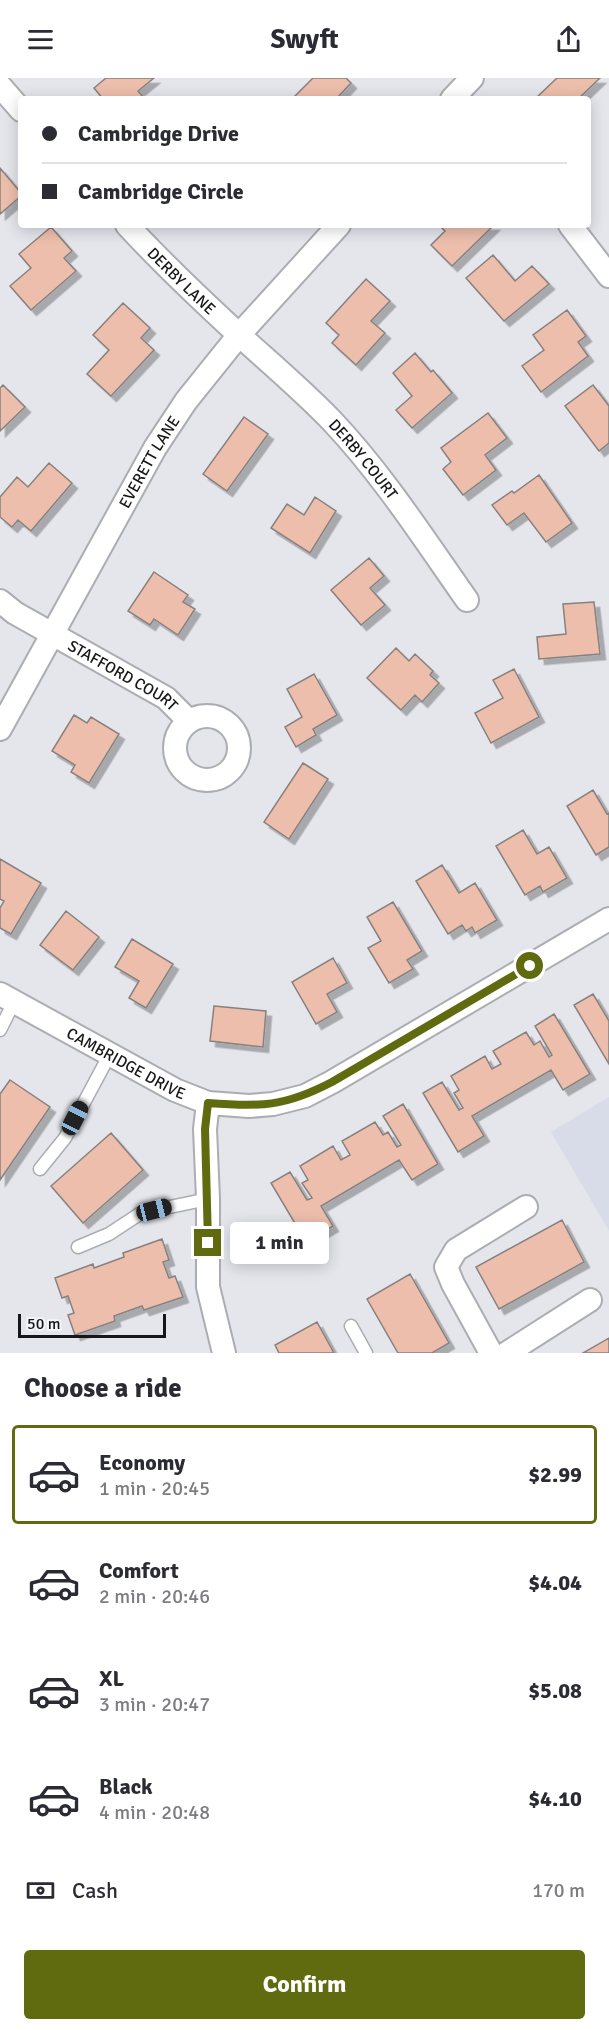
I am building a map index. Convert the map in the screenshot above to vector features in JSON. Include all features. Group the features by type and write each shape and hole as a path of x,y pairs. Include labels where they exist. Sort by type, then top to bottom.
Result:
{"street":[{"path":"455,96 472,78"},
{"path":"0,86 18,107"},
{"name":"DERBY LANE","path":"130,228 184,284 239,335"},
{"name":"EVERETT LANE","path":"0,729 155,448 186,401 239,335 336,228"},
{"path":"572,228 609,276"},
{"name":"DERBY COURT","path":"239,335 278,368 346,437 401,506 466,600"},
{"name":"STAFFORD COURT","path":"0,601 15,613 166,698 189,721"},
{"name":"CAMBRIDGE DRIVE","path":"7,998 175,1090 208,1103 249,1106 273,1104 305,1096 332,1082 609,919"},
{"path":"208,1103 205,1129 208,1287 224,1353"},
{"path":"491,1353 446,1267 456,1250 526,1207"},
{"path":"507,1353 590,1300"}],"lane":[{"path":"0,1030 7,998"},
{"path":"40,1169 64,1138 110,1054"},
{"path":"78,1247 109,1234 141,1213 208,1199"},
{"path":"351,1326 366,1353"}],"shaded area":[{"path":"609,1097 609,1231 551,1132"}],"building":[{"path":"106,78 154,78 138,91 142,96 101,96 94,88"},
{"path":"313,78 346,78 351,83 339,96 295,96"},
{"path":"557,78 600,78 581,96 538,96"},
{"path":"0,168 18,189 18,199 0,214"},
{"path":"52,228 72,251 64,258 76,271 31,310 10,286 31,268 19,254"},
{"path":"442,228 491,228 452,266 431,245 445,231"},
{"path":"493,255 515,281 532,266 549,284 504,321 466,278"},
{"path":"366,279 390,301 371,321 385,333 356,365 332,343 339,335 326,323"},
{"path":"123,303 150,328 141,338 154,350 111,396 87,374 109,350 93,335"},
{"path":"567,310 586,336 578,342 588,356 541,392 522,366 544,350 533,335"},
{"path":"415,353 452,393 412,428 396,410 412,396 393,373"},
{"path":"3,385 25,407 0,431 0,388"},
{"path":"593,385 609,406 609,443 599,451 565,406"},
{"path":"488,413 507,438 485,455 496,470 463,495 443,469 451,462 441,448"},
{"path":"244,417 268,434 227,491 203,474"},
{"path":"49,463 72,483 31,531 18,520 12,527 0,517 0,497 17,477 28,487"},
{"path":"539,475 572,523 546,542 524,513 507,525 492,505"},
{"path":"315,497 336,511 310,553 271,528 287,504 304,515"},
{"path":"369,558 384,576 370,588 385,605 361,625 331,590"},
{"path":"154,572 188,595 183,602 195,609 178,635 154,619 150,625 128,611"},
{"path":"594,602 600,654 539,659 537,637 566,634 563,604"},
{"path":"396,648 409,661 415,654 433,671 430,675 439,683 422,702 415,695 401,710 367,678"},
{"path":"514,669 539,717 491,743 475,713 503,698 493,680"},
{"path":"314,674 337,715 313,729 316,735 296,747 285,727 302,717 287,689"},
{"path":"74,715 87,723 91,717 119,734 89,783 71,772 75,765 52,751"},
{"path":"303,763 328,779 289,839 264,822"},
{"path":"593,790 607,814 609,813 609,847 596,855 567,806"},
{"path":"523,830 537,854 549,847 567,878 543,892 540,886 525,895 496,846"},
{"path":"0,859 41,883 11,934 0,928 0,908 4,901 0,899"},
{"path":"442,865 459,893 475,883 497,920 475,933 472,927 466,931 462,925 448,934 416,881"},
{"path":"393,902 422,951 407,960 413,969 389,983 368,948 381,941 367,917"},
{"path":"66,911 99,937 73,970 40,945"},
{"path":"132,939 173,964 146,1008 129,998 139,981 115,967"},
{"path":"333,958 347,983 327,994 337,1012 316,1024 292,982"},
{"path":"593,994 609,1021 609,1064 574,1005"},
{"path":"214,1006 266,1011 263,1047 210,1041"},
{"path":"554,1014 590,1074 563,1090 551,1070 472,1116 484,1136 458,1152 423,1093 442,1082 459,1110 463,1108 454,1093 459,1090 451,1076 485,1056 492,1069 501,1064 493,1051 526,1032 534,1045 540,1041 549,1057 552,1055 535,1026"},
{"path":"10,1080 50,1107 0,1180 0,1094"},
{"path":"403,1104 438,1164 412,1180 399,1160 321,1206 333,1226 306,1242 271,1183 290,1172 307,1200 312,1198 302,1183 308,1180 300,1166 333,1146 341,1160 350,1155 342,1141 375,1122 383,1135 388,1132 397,1147 401,1145 383,1116"},
{"path":"111,1133 143,1170 83,1223 51,1186"},
{"path":"562,1220 584,1262 499,1309 476,1267"},
{"path":"162,1239 169,1260 163,1262 169,1278 175,1276 183,1297 144,1310 142,1306 114,1316 115,1321 75,1335 68,1315 74,1313 68,1296 62,1298 55,1278 93,1264 94,1268 124,1257 123,1253"},
{"path":"410,1274 449,1343 432,1353 398,1353 367,1299"},
{"path":"317,1322 334,1353 279,1353 275,1345"},
{"path":"609,1338 609,1353 583,1353"}],"route":[{"path":"208,1243 205,1129 208,1103 249,1106 273,1104 305,1096 530,966"}]}
